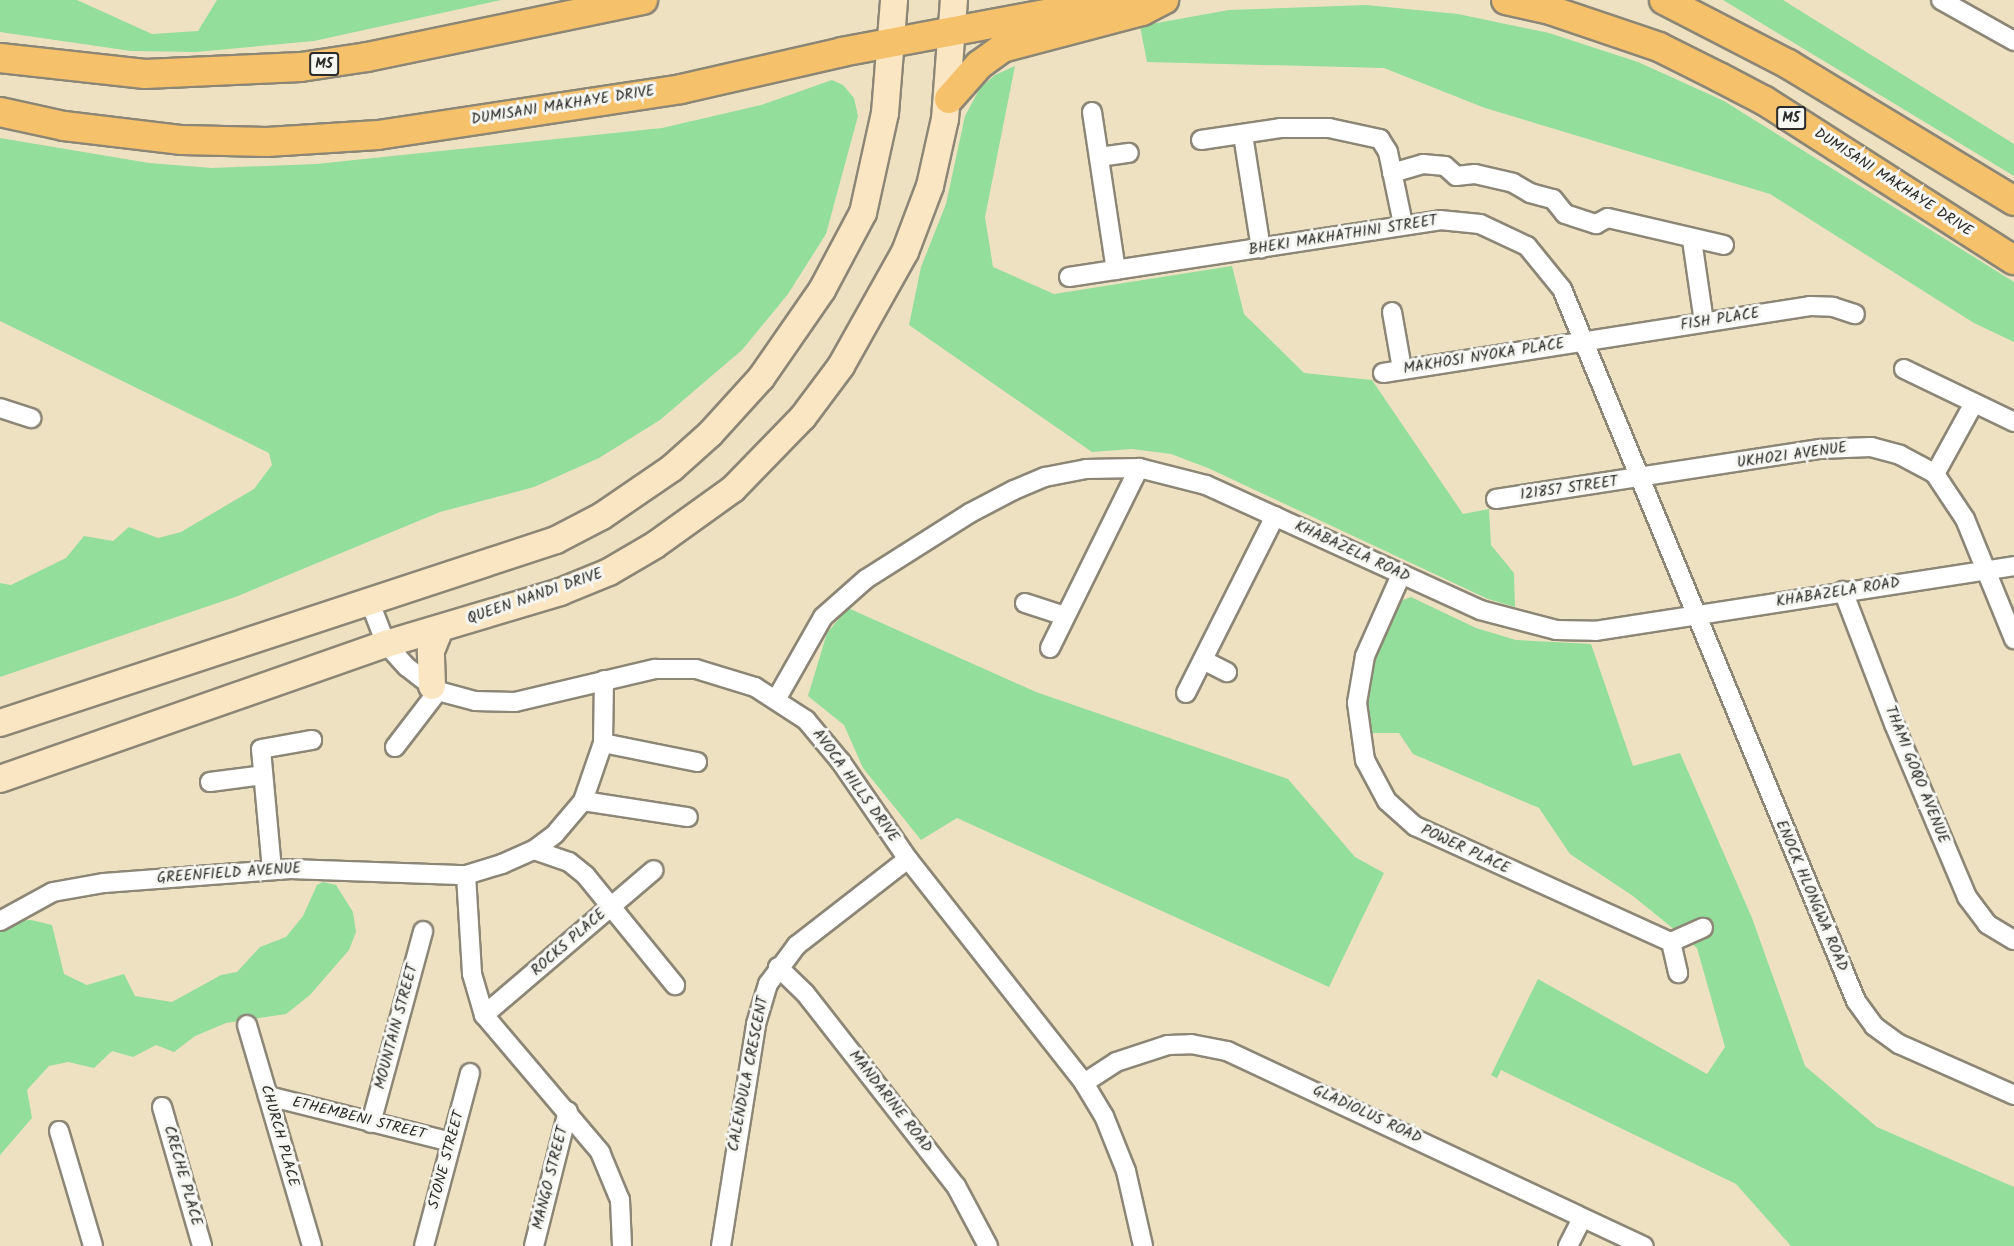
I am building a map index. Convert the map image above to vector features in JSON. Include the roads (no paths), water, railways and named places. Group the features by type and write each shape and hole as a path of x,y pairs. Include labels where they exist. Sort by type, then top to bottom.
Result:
{"main road":[{"name":"M5","path":"0,58 145,74 291,68 367,57 643,0"},
{"path":"0,723 556,540 641,491 710,434 761,378 799,326 863,213 885,113 894,0"},
{"name":"QUEEN NANDI DRIVE","path":"0,779 386,644 533,601 609,572 684,527 769,456 841,366 905,252 930,186 949,99 954,0"},
{"name":"DUMISANI MAKHAYE DRIVE","path":"0,112 75,128 182,140 329,139 681,89 889,44 1121,0"},
{"path":"949,99 972,71 1002,48 1142,11 1164,0"},
{"name":"DUMISANI MAKHAYE DRIVE","path":"1506,0 1550,10 1659,47 1728,82 1765,101 2014,260"},
{"path":"1664,0 1788,64 2014,201"},
{"path":"435,688 431,651 440,629"}],"street":[{"path":"1941,0 2014,41"},
{"path":"1092,112 1116,270"},
{"path":"1202,140 1280,128 1329,128 1380,139 1388,152 1403,224"},
{"path":"1243,135 1261,249"},
{"path":"1099,157 1129,153"},
{"path":"1392,173 1423,164 1445,166 1456,176 1475,174 1514,183 1530,193 1553,199 1565,214 1596,224 1608,218 1692,240 1725,245"},
{"name":"BHEKI MAKHATHINI STREET","path":"1069,277 1261,249 1403,224 1463,221 1505,233 1527,246 1563,289 1697,616"},
{"path":"1692,240 1704,322"},
{"name":"FISH PLACE","path":"1585,342 1810,306 1833,307 1856,314"},
{"path":"1392,312 1402,369"},
{"name":"MAKHOSI NYOKA PLACE","path":"1383,373 1585,342"},
{"path":"1904,369 2014,422"},
{"path":"1935,474 1974,403"},
{"path":"0,408 31,418"},
{"name":"UKHOZI AVENUE","path":"1641,479 1840,447 1871,447 1900,456 1935,474 1965,519 2014,639"},
{"path":"1050,648 1139,468"},
{"name":"KHABAZELA ROAD","path":"777,698 807,640 842,597 970,513 1045,477 1086,469 1139,468 1188,478 1480,610 1556,630 1595,631 2014,566"},
{"name":"121857 STREET","path":"1496,499 1641,479"},
{"path":"1186,693 1275,516"},
{"name":"POWER PLACE","path":"1401,575 1365,656 1357,703 1365,760 1387,801 1415,826 1671,942"},
{"name":"THAMI GOQO AVENUE","path":"1843,591 1966,897 1986,924 2014,940"},
{"name":"AVOCA HILLS DRIVE","path":"369,600 386,644 411,671 435,688 475,700 515,702 655,669 696,669 731,676 777,698 822,737 908,859 1084,1083 1104,1116 1126,1171 1143,1246"},
{"path":"1025,603 1065,616"},
{"name":"ENOCK HLONGWA ROAD","path":"1697,616 1827,938 1862,1011 1899,1044 2014,1095"},
{"path":"1203,660 1227,672"},
{"name":"GREENFIELD AVENUE","path":"0,921 27,902 71,888 272,870 466,874 534,850 555,834 583,801 603,743 604,680"},
{"path":"395,747 435,688"},
{"path":"272,870 262,747 312,740"},
{"path":"603,743 697,762"},
{"path":"210,782 263,775"},
{"path":"583,801 688,817"},
{"path":"534,850 562,858 578,868 675,985"},
{"name":"CALENDULA CRESCENT","path":"721,1246 759,1010 778,967 797,945 908,859"},
{"name":"ROCKS PLACE","path":"484,1015 654,870"},
{"path":"466,874 472,974 484,1015 500,1038 568,1111 600,1152 616,1184 622,1221 622,1246"},
{"path":"1678,973 1671,942 1703,928"},
{"name":"MOUNTAIN STREET","path":"371,1123 423,931"},
{"name":"MANDARINE ROAD","path":"778,967 805,993 956,1186 988,1246"},
{"name":"CHURCH PLACE","path":"247,1025 312,1246"},
{"name":"GLADIOLUS ROAD","path":"1084,1083 1116,1062 1168,1045 1191,1044 1227,1051 1644,1246"},
{"name":"STONE STREET","path":"424,1246 470,1073"},
{"name":"ETHEMBENI STREET","path":"268,1096 451,1142"},
{"name":"CRECHE PLACE","path":"162,1107 202,1246"},
{"name":"MANGO STREET","path":"534,1246 568,1111"},
{"path":"59,1131 93,1246"},
{"path":"1568,1246 1582,1218"}]}
